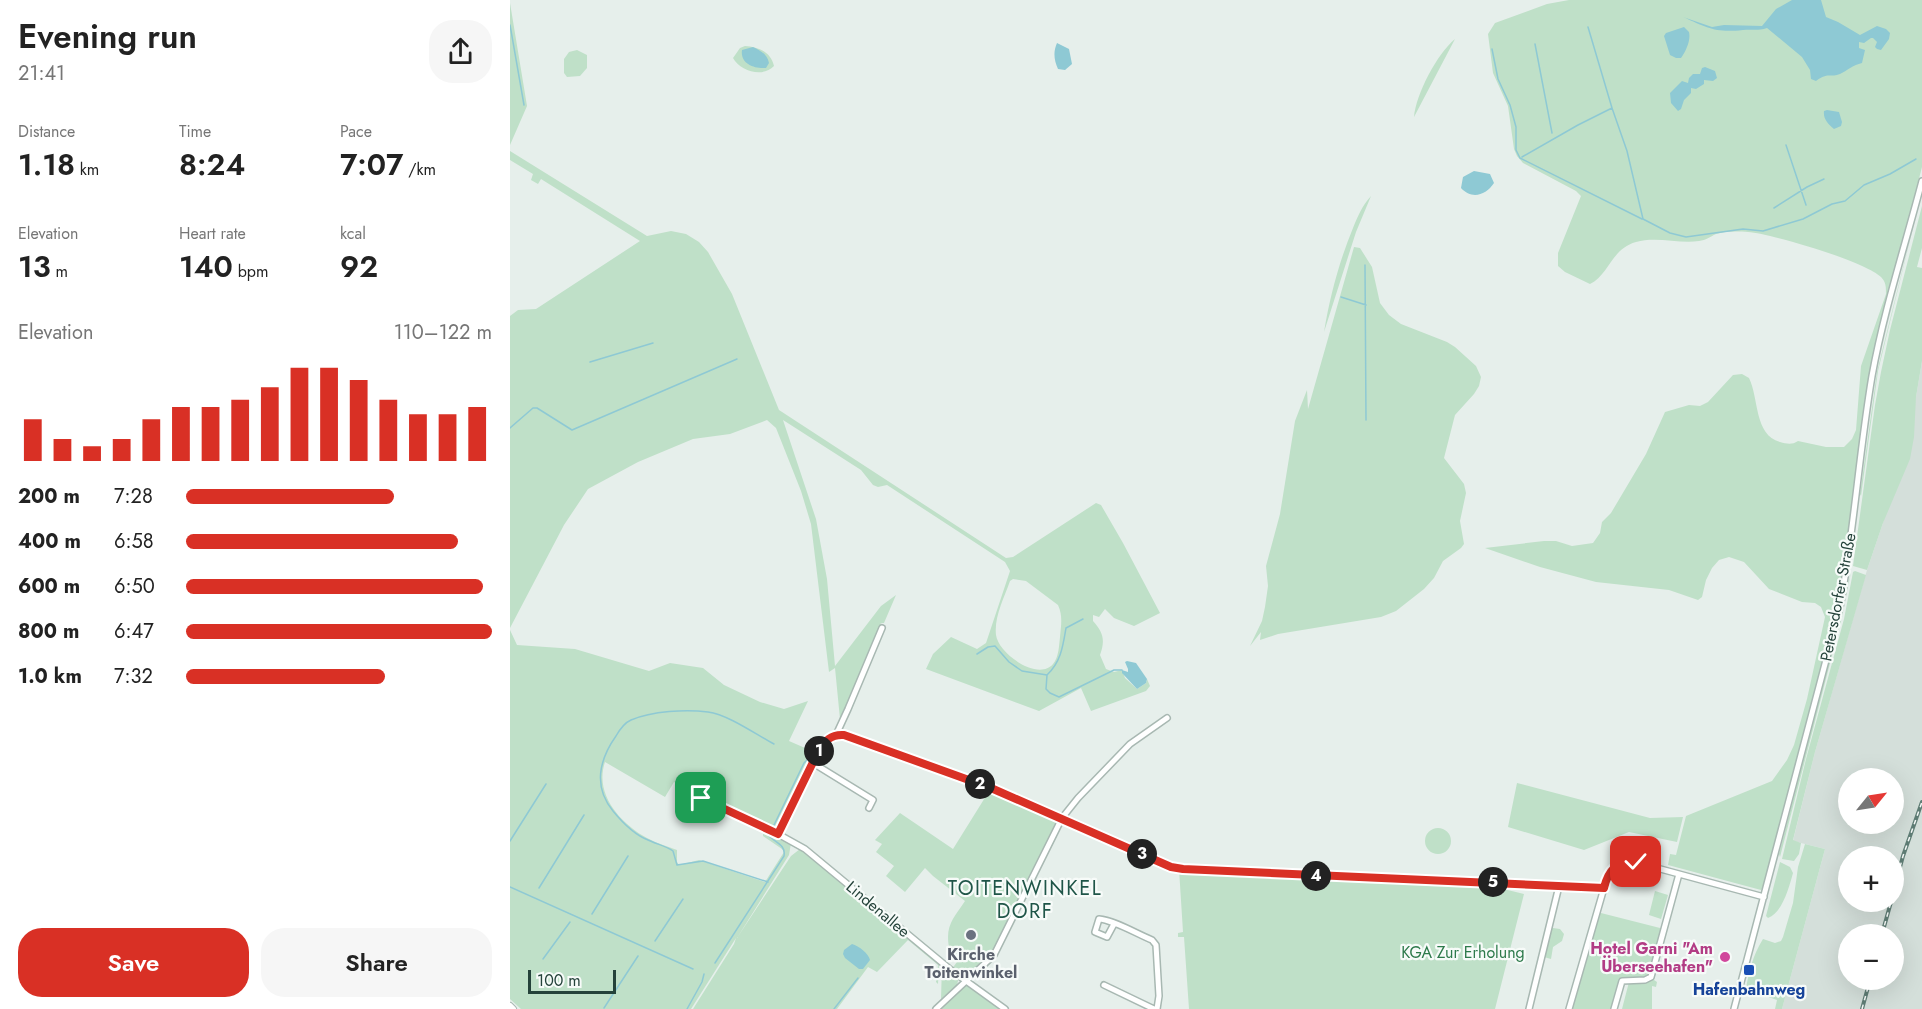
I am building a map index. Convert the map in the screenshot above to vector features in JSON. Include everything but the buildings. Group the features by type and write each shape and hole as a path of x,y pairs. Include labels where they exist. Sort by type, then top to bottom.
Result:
{"street":[{"name":"Petersdorfer Straße","path":"1734,1009 1840,608 1876,357 1922,181"},
{"path":"836,735 882,628"},
{"path":"936,1009 988,962 999,946 1062,818 1130,744 1167,718"},
{"path":"778,834 825,742 831,736 844,735 991,788 1171,867 1604,888"},
{"path":"813,763 873,800 869,808"},
{"name":"Lindenallee","path":"681,789 805,849 965,981 1005,1009"},
{"path":"1569,1009 1608,874 1613,868 1624,862 1636,862 1764,897"},
{"path":"1614,1009 1622,981 1645,980 1651,977 1679,874"},
{"path":"1529,1009 1559,886"},
{"path":"1104,985 1156,1009 1159,996 1156,945 1152,940 1114,924"}],"shaded area":[{"path":"1922,361 1922,1009 1782,1009 1825,849 1793,841 1815,752 1867,570 1883,523 1916,397"}],"green space":[{"path":"1569,0 1922,0 1922,167 1880,329 1839,597 1764,887 1761,890 1668,865 1670,854 1676,855 1686,816 1772,781 1787,760 1794,745 1807,699 1825,617 1821,607 1815,603 1802,602 1769,589 1744,562 1729,557 1719,560 1712,568 1702,597 1698,600 1669,590 1596,582 1540,567 1485,548 1544,541 1556,541 1572,546 1593,543 1600,533 1602,522 1611,513 1646,454 1665,412 1689,405 1700,406 1708,402 1733,375 1742,374 1749,378 1761,424 1772,438 1787,444 1798,441 1826,447 1844,447 1852,439 1856,430 1861,366 1886,294 1885,285 1881,277 1838,256 1760,234 1731,231 1699,241 1644,240 1628,245 1615,256 1602,275 1590,284 1558,266 1558,253 1581,196 1576,191 1523,163 1517,156 1508,106 1493,73 1488,34 1495,23 1547,4"},
{"path":"510,3 527,106 510,145"},
{"path":"1455,39 1414,117 1428,75 1441,54"},
{"path":"745,46 764,51 774,66 764,72 758,72 736,63 733,58 740,48"},
{"path":"577,50 587,55 587,68 580,76 567,77 564,73 564,59 569,52"},
{"path":"510,151 647,236 671,231 686,234 699,242 708,252 732,294 779,410 1006,558 1013,557 1096,503 1101,505 1160,613 1134,626 1114,618 1105,609 1099,617 1093,615 1093,621 1103,637 1100,655 1106,669 1114,672 1122,670 1125,678 1137,689 1146,683 1147,679 1150,686 1146,691 1091,711 1081,688 1039,711 926,669 933,654 951,637 977,649 986,643 1010,571 1005,562 887,485 878,487 873,485 861,470 783,420 816,519 827,579 835,666 881,606 896,595 869,650 872,651 843,720 840,719 835,668 829,672 811,524 801,491 776,428 767,420 730,434 693,439 638,462 588,489 564,525 510,628 510,316 518,310 536,309 640,241 541,179 538,184 531,180 533,174 510,160","holes":["1013,579 1026,581 1058,605 1061,613 1058,654 1053,664 1046,669 1038,670 1029,667 1011,657 998,642 996,635 998,614 1010,581"]},
{"path":"1922,191 1878,371 1861,496 1877,372"},
{"path":"1371,196 1356,232 1324,332 1343,254 1359,215"},
{"path":"1922,206 1922,248 1917,267 1922,268 1922,361 1916,397 1914,437 1910,459 1883,523 1867,570 1853,566 1875,405 1890,330"},
{"path":"1354,247 1360,248 1372,267 1380,303 1389,315 1401,324 1455,347 1476,366 1481,377 1474,394 1455,415 1444,458 1464,484 1466,493 1460,521 1464,544 1443,561 1434,578 1424,589 1396,611 1381,617 1278,634 1260,640 1261,632 1250,646 1262,621 1265,607 1268,586 1266,566 1280,514 1295,421 1307,390 1308,409"},
{"path":"1851,572 1842,617 1780,857 1779,854"},
{"path":"1853,572 1866,575 1815,752 1793,840 1801,843 1799,854 1794,861 1782,859 1844,619"},
{"path":"510,630 517,645 575,649 649,671 670,663 703,668 724,685 760,702 784,709 808,701 789,741 812,751 813,757 777,831 770,828 771,826 674,782 665,797 605,762 603,785 606,796 619,816 637,832 650,840 677,850 679,865 699,860 765,882 784,852 763,836 763,831 791,843 789,855 737,938 791,856 800,849 939,963 938,984 936,982 938,965 908,940 877,972 868,967 837,1009 693,1009 736,938 691,1009 521,1009 510,999"},
{"path":"1517,783 1650,818 1683,817 1677,842 1629,832 1584,850 1508,827"},
{"path":"991,788 1062,818 999,946 965,981 951,970 957,962 955,951 949,947 948,933 951,922 965,901 925,868 905,892 886,876 894,866 876,852 882,844 875,840 900,813 953,849"},
{"path":"1438,828 1447,832 1451,841 1447,850 1438,854 1429,850 1425,841 1429,832"},
{"path":"1805,844 1825,849 1782,1009 1775,1009 1777,1000 1746,989 1747,982 1754,957 1763,939 1775,943 1781,941 1783,937 1793,903 1798,867"},
{"path":"1780,862 1790,867 1793,873 1781,905 1768,918 1766,916"},
{"name":"KGA Zur Erholung","path":"1179,869 1475,882 1524,894 1495,1009 1189,1009 1184,937 1178,937 1178,933 1183,932"},
{"path":"1679,874 1682,875 1654,980 1657,982 1656,987 1652,986 1652,1009 1622,1009 1629,982 1622,981 1614,1009 1569,1009 1597,912 1664,929"},
{"path":"1655,891 1668,895 1661,919 1649,915"},
{"path":"1549,925 1560,929 1564,934 1562,941 1553,947 1551,959 1544,957"},
{"path":"942,965 957,977 958,981 957,985 941,999"},
{"path":"970,985 1005,1009 938,1009 962,986"}],"water":[{"path":"1792,0 1821,0 1826,17 1860,35 1877,26 1886,29 1890,33 1889,39 1881,50 1875,47 1877,42 1873,38 1864,43 1859,42 1859,48 1865,50 1862,63 1840,74 1826,76 1816,81 1811,79 1810,70 1802,57 1767,28 1718,30 1683,17 1712,27 1762,26 1776,9"},
{"path":"1684,27 1689,32 1689,42 1681,58 1676,58 1670,55 1664,36 1666,33"},
{"path":"1057,43 1069,49 1072,64 1065,70 1058,69 1055,53"},
{"path":"753,47 767,57 769,63 766,68 749,65 743,59 742,50"},
{"path":"1702,68 1715,71 1717,78 1713,81 1704,80 1704,84 1696,89 1691,88 1691,93 1678,111 1671,103 1670,93 1682,81 1688,83 1693,74 1700,74"},
{"path":"1827,110 1839,112 1841,126 1834,129 1828,123 1824,114"},
{"path":"1474,171 1490,174 1494,183 1487,191 1474,195 1461,188 1463,177"},
{"path":"1125,662 1136,663 1147,679 1146,683 1137,689 1122,673 1122,670 1128,672"},
{"path":"852,944 858,946 870,960 863,969 859,969 843,954 844,950"}],"waterway":[{"path":"510,25 524,105"},
{"path":"1522,157 1612,108 1588,27"},
{"path":"1535,44 1552,133"},
{"path":"1492,49 1498,79 1510,105 1516,127 1516,150 1520,158 1642,219"},
{"path":"1612,108 1627,151 1643,219 1670,233 1686,237 1743,229 1763,231 1803,219 1832,204 1845,201 1864,185 1916,159"},
{"path":"1786,145 1806,205"},
{"path":"1774,208 1824,179"},
{"path":"1365,265 1366,420"},
{"path":"1341,297 1366,305"},
{"path":"590,362 653,343"},
{"path":"510,428 533,408 537,408 572,430 737,359"},
{"path":"1047,675 1058,659 1066,628 1083,619"},
{"path":"977,654 988,647 995,646 1009,662 1022,671 1047,675 1046,689 1059,697 1114,670 1122,670"},
{"path":"768,882 703,861 677,865 673,851 638,835 613,811 603,793 601,774 602,764 610,745 624,725 639,717 659,713 690,711 716,714 774,744"},
{"path":"774,825 804,763 809,758"},
{"path":"510,841 546,784"},
{"path":"539,888 584,815"},
{"path":"715,963 784,856 782,847 769,834"},
{"path":"592,914 628,856"},
{"path":"510,887 693,969"},
{"path":"655,941 683,899"},
{"path":"543,959 570,922"},
{"path":"604,1008 638,956"},
{"path":"687,1009 704,974"},
{"path":"834,1009 858,978"}],"railway":[{"path":"1904,853 1922,802"},
{"path":"1885,924 1888,912"},
{"path":"1862,1009 1867,990"}],"place":[{"name":"Kirche Toitenwinkel","path":"971,935"},
{"name":"Hotel Garni \"Am Überseehafen\"","path":"1725,957"},
{"name":"Hafenbahnweg","path":"1749,970"}],"district":[{"name":"TOITENWINKEL DORF","path":"1025,900"}],"route":[{"path":"701,798 778,834 817,754 831,736 844,735 991,788 1171,867 1183,869 1604,888 1608,874 1613,868 1624,862 1636,862"}]}
